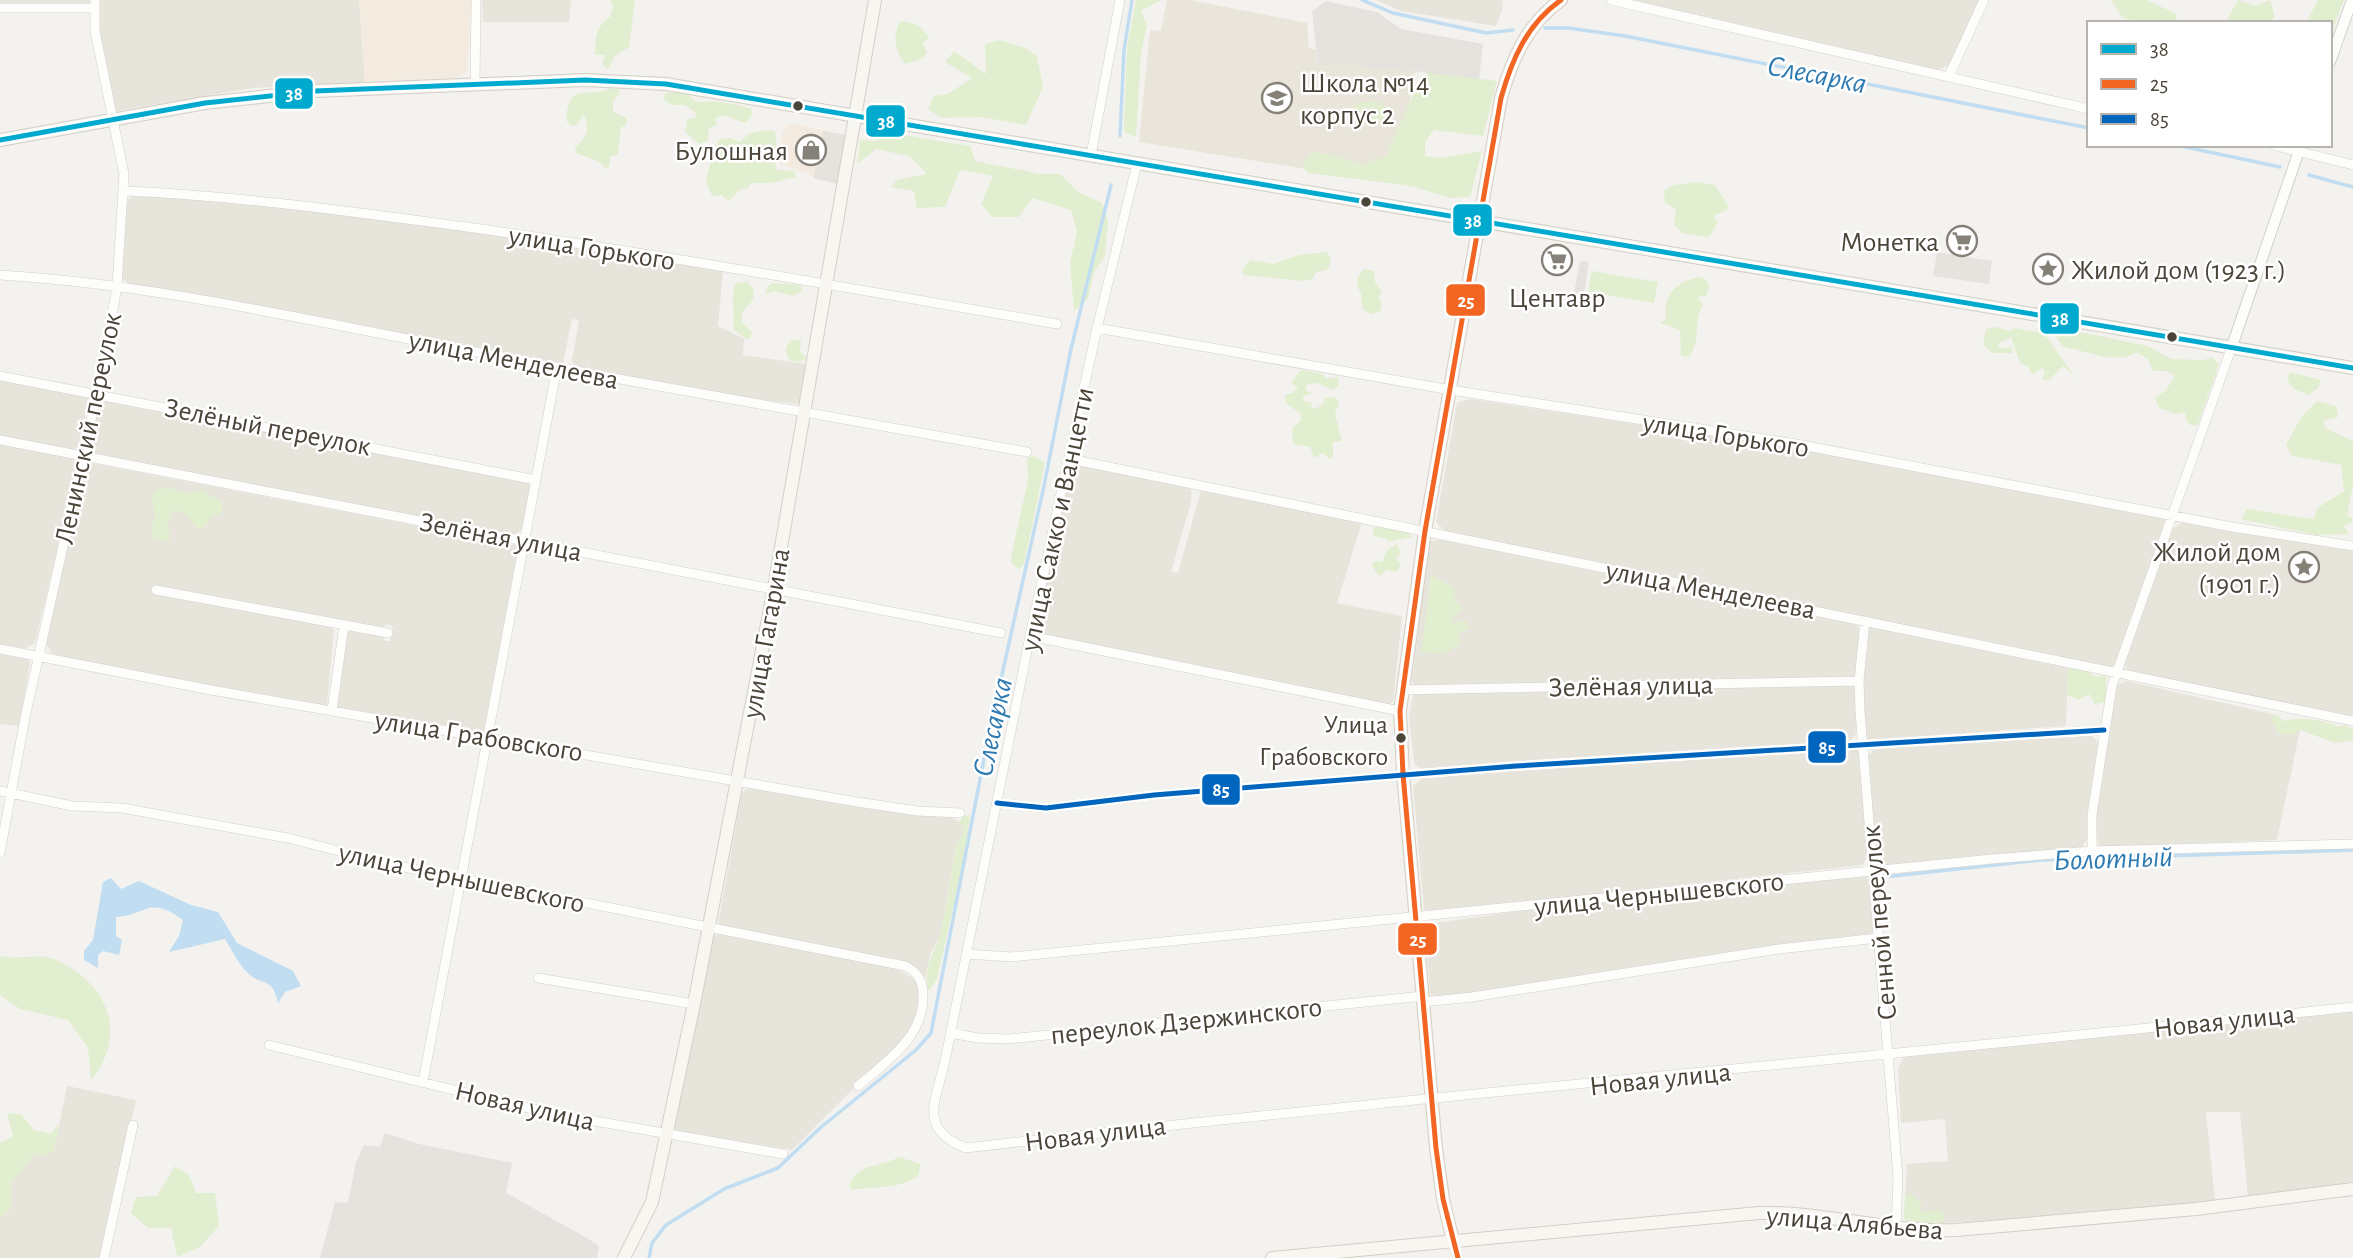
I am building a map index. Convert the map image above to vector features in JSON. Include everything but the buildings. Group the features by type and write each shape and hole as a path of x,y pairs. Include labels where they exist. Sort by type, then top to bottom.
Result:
{"main road":[{"name":"улица Гагарина","path":"624,1258 652,1202 694,1004 774,588 876,0"},
{"path":"1453,1241 1443,1199 1432,1097 1403,774 1400,711 1425,531 1478,221 1509,69 1536,22 1561,0"},
{"path":"0,140 278,94 585,80 644,82 2353,368"},
{"name":"улица Алябьева","path":"1272,1258 1759,1213 1818,1214 1936,1231 1969,1229 2196,1209 2353,1189"}],"street":[{"path":"475,84 476,0"},
{"path":"1091,155 1120,0"},
{"path":"1611,0 2087,109"},
{"path":"1949,76 1984,0"},
{"path":"2332,56 2352,0"},
{"path":"0,8 95,4"},
{"name":"Ленинский переулок","path":"0,853 5,792 97,393 117,286 125,191 122,157 95,31 95,4"},
{"path":"2092,851 2092,815 2104,730 2116,672 2300,148 2353,165"},
{"name":"улица Сакко и Ванцетти","path":"966,1148 942,1136 932,1113 967,954 1030,636 1097,328 1137,164"},
{"name":"улица Горького","path":"125,191 228,196 581,243 1057,324"},
{"name":"улица Менделеева","path":"0,275 117,286 1027,452"},
{"name":"улица Горького","path":"1097,328 1451,390 1796,444 2353,546"},
{"path":"423,1082 460,879 490,736 557,367"},
{"name":"Зелёный переулок","path":"0,376 536,480"},
{"name":"Зелёная улица","path":"0,440 1001,633"},
{"name":"улица Менделеева","path":"1070,459 2353,721"},
{"path":"156,590 257,606 387,633"},
{"name":"Сенной переулок","path":"1865,621 1859,681 1862,743 1898,1178 1896,1226"},
{"path":"332,711 344,625"},
{"path":"1030,636 1400,711"},
{"name":"улица Грабовского","path":"0,649 332,711 490,736 893,808 960,813"},
{"name":"Зелёная улица","path":"1402,690 1859,681"},
{"path":"997,803 1046,808 1154,795 1403,774 1862,743 2104,730"},
{"name":"улица Чернышевского","path":"5,792 72,806 122,808 268,834 460,879 911,969 920,977 923,1009 917,1028 900,1049 858,1086"},
{"name":"улица Чернышевского","path":"967,954 1011,957 2092,851 2353,844"},
{"name":"переулок Дзержинского","path":"950,1034 1009,1039 1423,999 1472,997 1792,947 1878,938"},
{"path":"537,978 694,1004"},
{"name":"Новая улица","path":"966,1148 1432,1097 1889,1055 2353,1007"},
{"name":"Новая улица","path":"269,1045 549,1113 783,1154"},
{"path":"104,1258 133,1125"},
{"path":"1453,1241 1458,1258"}],"shaded area":[{"path":"0,0 92,0 90,4 0,5"},
{"path":"99,0 359,0 365,82 253,88 116,111 98,32"},
{"path":"359,0 472,0 467,71 455,78 365,81"},
{"path":"482,0 571,0 569,22 483,22"},
{"name":"Школа №14 корпус 2","path":"1167,0 1190,0 1307,23 1309,48 1316,50 1318,67 1335,64 1415,71 1405,125 1412,186 1139,142 1150,30 1161,31"},
{"path":"1376,0 1502,0 1503,7 1496,26 1401,11"},
{"path":"1634,0 1981,0 1952,63 1938,70"},
{"path":"1326,1 1377,12 1401,29 1483,44 1479,81 1415,71 1318,67 1312,11"},
{"path":"794,124 846,135 837,184 780,164 782,134 787,126"},
{"path":"823,131 846,135 837,184 813,178"},
{"path":"130,198 226,199 328,211 598,249 723,271 718,326 744,339 743,355 807,364 800,404 742,398 574,367 572,360 579,320 572,319 563,363 129,284 121,278 126,205"},
{"path":"1937,252 1992,261 1989,284 1933,276"},
{"path":"1580,261 1589,262 1583,300 1573,298"},
{"path":"0,380 89,396 79,447 69,450 0,437"},
{"path":"98,397 523,480 529,484 530,489 523,528 515,535 93,454 87,451"},
{"path":"1470,399 1774,445 2157,516 2165,520 2164,526 2114,666 2109,667 1445,531 1436,522 1457,403"},
{"path":"0,443 72,458 77,465 35,643 26,648 0,645"},
{"path":"85,462 521,546 488,731 483,734 457,727 339,709 336,704 346,634 351,630 382,635 385,641 390,641 393,626 387,624 383,627 342,622 313,614 172,591 327,625 334,630 327,706 196,684 52,654 46,643"},
{"path":"1071,465 1190,488 1190,506 1171,572 1178,573 1201,490 1362,522 1337,603 1402,616 1393,702 1386,705 1038,634 1035,630"},
{"path":"2185,521 2353,551 2353,717 2130,672 2125,667 2124,661 2173,528"},
{"path":"1441,540 1857,625 1860,635 1855,677 1856,734 1849,741 1424,769 1418,767 1414,763 1409,715 1413,695 1419,692 1704,690 1718,687 1720,677 1712,681 1414,685 1412,680 1430,541"},
{"path":"1867,626 2068,668 2066,726 1865,740 1862,690"},
{"path":"0,654 26,658 30,662 20,726 0,724"},
{"path":"2126,681 2277,715 2270,717 2300,730 2277,840 2105,847 2099,845 2095,827 2099,780 2116,686"},
{"path":"2090,734 2099,743 2089,809 2088,838 2081,848 1879,866 1875,857 1869,755 1876,747"},
{"path":"1850,748 1857,750 1861,756 1867,855 1863,865 1428,912 1424,909 1413,786 1423,777"},
{"path":"749,788 769,788 871,809 953,818 960,822 964,832 956,845 941,934 931,952 925,978 914,967 718,925 742,792"},
{"path":"1859,875 1868,878 1874,929 1870,936 1460,995 1434,997 1430,993 1425,930 1433,923 1535,909"},
{"path":"718,934 897,969 916,980 920,993 917,1020 909,1033 792,1150 677,1131 674,1128 712,937"},
{"path":"2353,1011 2353,1182 2248,1197 2240,1112 2206,1112 2215,1201 1982,1221 1923,1224 1904,1218 1907,1164 1948,1161 1945,1119 1901,1123 1898,1068 1904,1057"},
{"path":"67,1086 136,1100 101,1258 0,1258 0,1218 11,1209 11,1183 35,1154 54,1151"},
{"path":"385,1133 419,1144 512,1163 506,1193 599,1246 597,1258 320,1258 335,1202 348,1203 356,1162 364,1145 380,1147"}],"green space":[{"path":"610,0 635,0 629,47 614,57 608,69 602,64 605,55 595,55 595,49 599,29 610,17 613,6"},
{"path":"1136,0 1161,0 1141,11 1147,25 1141,54 1136,137 1124,132 1124,126 1127,48"},
{"path":"2111,0 2146,0 2177,14 2175,21 2136,21 2123,18"},
{"path":"2238,0 2256,6 2270,0 2275,17 2270,21 2226,21"},
{"path":"2318,0 2344,0 2332,32 2332,21 2307,21"},
{"path":"900,21 917,25 929,38 923,43 927,53 922,59 905,64 902,59 895,38"},
{"path":"1000,40 1026,48 1037,56 1043,87 1026,125 981,117 941,118 928,109 934,96 948,94 972,78 945,62 954,51 986,74 985,44"},
{"path":"1428,73 1497,81 1483,136 1434,130 1425,142 1425,156 1438,158 1482,151 1470,197 1449,198 1412,186 1308,173 1302,165 1312,152 1342,157 1361,165 1386,156 1419,81"},
{"path":"611,88 621,90 613,101 613,112 627,118 626,126 621,127 618,154 610,157 610,165 606,169 598,161 576,153 575,148 585,137 587,129 584,115 576,125 571,126 566,120 571,99 576,94"},
{"path":"666,93 687,93 696,102 737,105 751,109 752,115 745,123 723,115 716,118 717,125 709,128 708,141 699,144 685,132 687,120 696,117 695,112 685,105 671,105 663,99"},
{"path":"1376,101 1389,108 1385,119 1365,122 1347,114 1358,103"},
{"path":"775,131 777,148 772,153 777,170 794,171 796,177 771,183 750,183 748,189 741,189 729,201 721,195 712,196 706,181 714,147 721,139 730,138 740,142 750,133"},
{"path":"880,131 970,146 975,161 1041,174 1060,174 1078,192 1102,203 1108,220 1105,256 1094,272 1088,299 1074,311 1070,264 1077,231 1071,210 1032,198 1019,217 992,217 981,204 993,176 960,170 945,207 917,208 914,191 891,187 897,180 927,174 909,156 876,149 857,164 860,140 875,141"},
{"path":"1697,182 1715,185 1728,205 1727,210 1713,216 1718,222 1709,237 1682,233 1674,225 1676,209 1665,203 1664,191 1674,185"},
{"path":"1327,252 1331,261 1328,269 1315,273 1313,279 1304,281 1243,275 1243,268 1251,260 1273,264 1299,255"},
{"path":"1364,269 1374,271 1375,282 1382,291 1379,297 1382,304 1380,312 1372,314 1362,309 1361,292 1357,287 1358,276"},
{"path":"1592,271 1658,282 1654,303 1588,292"},
{"path":"1699,277 1706,280 1709,287 1706,296 1697,297 1703,305 1698,318 1693,351 1689,357 1681,356 1680,330 1660,323 1666,319 1667,303 1673,290 1684,282"},
{"path":"747,281 754,290 753,300 742,312 742,323 752,332 750,338 746,339 733,329 733,299 736,283"},
{"path":"773,283 801,285 802,291 793,296 774,291 766,294 767,287"},
{"path":"1997,327 2009,331 2015,328 2044,333 2075,377 2063,366 2049,380 2042,379 2045,372 2042,368 2032,375 2029,367 2020,363 2011,337 1998,344 1999,348 2012,347 2012,353 1992,353 1983,344 1986,329"},
{"path":"2056,327 2148,346 2171,359 2204,360 2212,357 2219,364 2198,424 2192,426 2186,421 2185,412 2176,414 2159,408 2155,398 2166,390 2175,376 2166,371 2153,371 2148,359 2136,352 2120,358 2063,347 2054,333"},
{"path":"801,339 800,351 807,358 800,362 789,360 785,349 790,341"},
{"path":"1301,370 1323,374 1326,379 1338,377 1339,385 1333,390 1317,383 1307,384 1305,390 1312,393 1303,396 1303,401 1312,403 1311,407 1315,409 1323,404 1325,398 1335,397 1339,403 1335,414 1342,441 1333,442 1333,457 1329,459 1323,453 1314,458 1310,447 1293,444 1292,429 1301,420 1300,413 1286,403 1285,395 1293,393 1298,387 1291,383"},
{"path":"2290,372 2321,380 2318,388 2308,395 2294,389 2287,380"},
{"path":"2317,401 2336,406 2338,417 2324,420 2325,428 2353,441 2353,484 2347,516 2353,518 2352,522 2344,526 2349,534 2316,535 2241,519 2247,509 2314,519 2317,508 2344,491 2341,465 2292,456 2286,445 2302,416"},
{"path":"1034,456 1045,463 1024,564 1019,569 1011,563 1011,557 1028,480 1027,458"},
{"path":"168,488 188,493 202,490 222,503 223,509 220,514 211,517 205,527 198,529 181,511 172,512 167,528 171,536 168,541 154,539 151,531 155,516 151,498 157,489"},
{"path":"1378,526 1408,533 1412,537 1388,542 1387,539 1373,536 1373,529"},
{"path":"1397,544 1401,553 1396,558 1401,565 1396,572 1387,570 1380,576 1371,565 1376,561 1382,562 1387,550"},
{"path":"1431,575 1453,587 1456,601 1463,611 1453,615 1451,623 1466,621 1470,629 1460,632 1459,645 1444,654 1421,652"},
{"path":"2068,668 2086,670 2095,677 2106,675 2106,702 2095,704 2089,694 2079,700 2067,695"},
{"path":"2277,715 2283,721 2297,719 2325,722 2338,727 2345,725 2353,729 2353,740 2335,743 2300,730 2292,735 2279,734 2270,717"},
{"path":"970,815 965,855 937,979 929,991 928,967 939,938 956,845 964,832 960,822 963,816"},
{"path":"0,956 54,959 87,981 99,995 107,1010 109,1044 103,1062 91,1080 88,1048 68,1020 20,1009 0,995"},
{"path":"7,1113 21,1114 34,1130 51,1134 59,1123 54,1151 43,1156 35,1154 11,1183 11,1209 0,1218 0,1143 13,1136"},
{"path":"899,1157 921,1164 918,1176 902,1184 886,1187 852,1190 849,1186 863,1169"},
{"path":"175,1166 189,1175 196,1193 215,1193 219,1226 200,1247 177,1257 171,1228 148,1228 131,1213 136,1197 157,1196"},
{"path":"1911,1194 1922,1204 1920,1212 1938,1210 1945,1215 1942,1223 1917,1224 1904,1218 1905,1196"}],"water":[{"path":"111,878 121,889 139,881 191,905 218,912 237,943 293,971 301,986 285,992 278,1003 270,985 244,969 225,939 169,952 179,936 183,920 163,909 155,908 116,917 116,936 122,940 119,955 103,951 98,955 98,968 84,960 84,951 93,940 103,882"}],"waterway":[{"name":"Слесарка","path":"1120,136 1124,50 1132,0"},
{"name":"Слесарка","path":"1362,0 1393,13 1486,33 1513,30"},
{"name":"Слесарка","path":"1545,28 1568,28 1625,36 2087,128"},
{"name":"Слесарка","path":"2185,147 2280,167"},
{"name":"Слесарка","path":"2309,175 2353,187"},
{"name":"Слесарка","path":"649,1258 652,1243 666,1225 724,1189 778,1168 820,1128 916,1050 931,1033 989,733 1044,486 1071,349 1111,185"},
{"name":"Болотный","path":"1875,878 2041,860 2353,850"}],"transit line":[{"name":"25","path":"1458,1258 1443,1199 1436,1148 1403,774 1400,711 1425,531 1501,98 1522,43 1539,20 1561,0"},
{"name":"38","path":"0,140 205,103 315,91 585,80 666,84 2353,368"},
{"name":"85","path":"997,803 1046,808 1154,795 1516,766 2104,730"}],"place":[{"name":"Школа №14 корпус 2","path":"1277,98"},
{"name":"Булошная","path":"811,150"},
{"name":"Монетка","path":"1962,241"},
{"name":"Центавр","path":"1557,260"},
{"name":"Жилой дом (1923 г.)","path":"2048,269"},
{"name":"Жилой дом (1901 г.)","path":"2304,567"},
{"name":"Улица Грабовского","path":"1401,738"}]}
